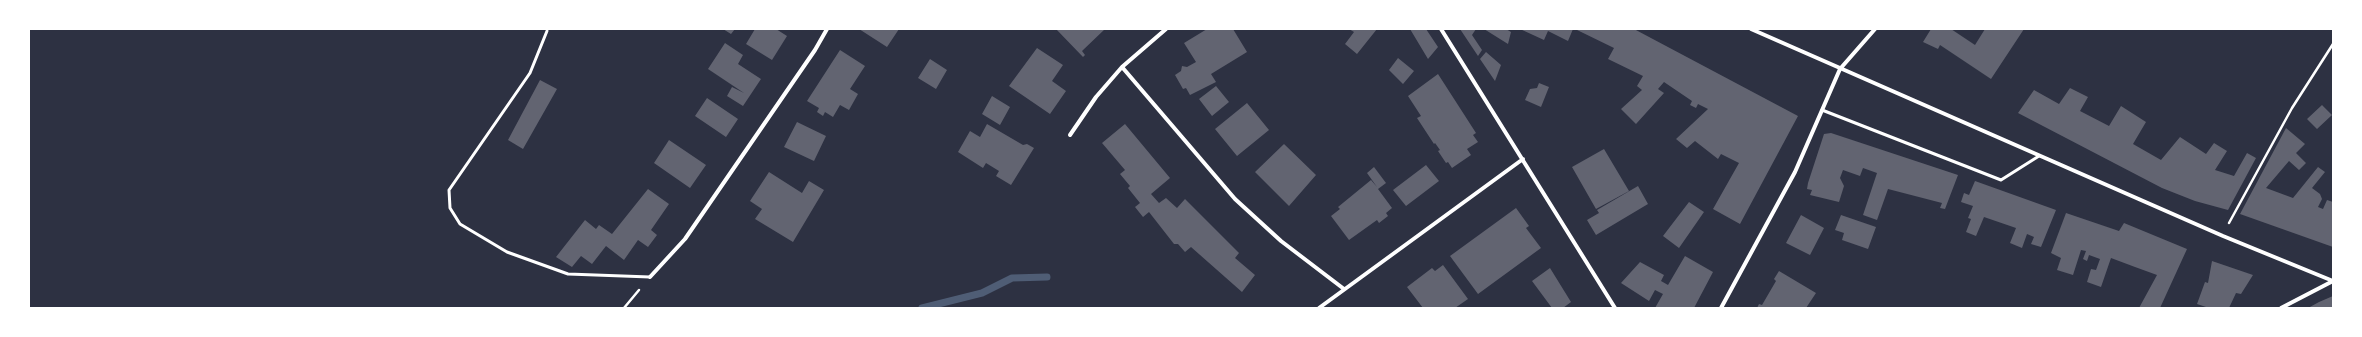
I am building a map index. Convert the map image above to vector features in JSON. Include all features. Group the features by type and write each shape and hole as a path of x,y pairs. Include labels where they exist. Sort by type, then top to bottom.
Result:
{"street":[{"path":"650,276 689,233 815,50 827,29"},
{"path":"1070,135 1096,97 1122,67 1166,29"},
{"path":"1441,29 1615,308"},
{"path":"1750,29 2223,236 2333,281"},
{"path":"1721,308 1795,172 1840,69 1875,29"},
{"path":"1122,67 1235,199 1281,241 1344,289"},
{"path":"1319,308 1523,159"},
{"path":"2281,308 2333,281"}],"lane":[{"path":"547,31 530,73 449,190 450,208 460,224 506,252 568,274 650,276"},
{"path":"1822,110 2001,180 2039,156"}],"path":[{"path":"2223,236 2234,212 2292,108 2333,44"},
{"path":"624,308 650,276"}],"building":[{"path":"723,29 735,29 731,34"},
{"path":"755,29 776,29 787,36 772,60 746,44"},
{"path":"859,29 899,29 887,47"},
{"path":"1056,29 1105,29 1082,51 1085,55 1083,57"},
{"path":"1207,29 1233,29 1247,52 1211,74 1216,82 1190,95 1186,88 1183,89 1175,75 1181,71 1182,66 1187,67 1196,62 1184,43"},
{"path":"1349,29 1377,29 1357,54 1345,44 1354,32"},
{"path":"1410,29 1426,29 1438,47 1428,59"},
{"path":"1460,29 1476,29 1472,35 1482,50 1478,56"},
{"path":"1484,29 1506,29 1511,32 1508,44"},
{"path":"1520,29 1573,29 1568,41 1548,31 1544,40"},
{"path":"1575,29 1634,29 1798,116 1740,224 1713,209 1739,163 1721,154 1718,159 1695,141 1687,148 1676,139 1708,109 1698,104 1696,108 1690,105 1692,101 1664,82 1658,89 1664,93 1636,124 1621,109 1642,90 1637,86 1643,76 1608,59 1614,48"},
{"path":"1931,29 1951,29 1975,45 1985,29 2024,29 1991,79 1940,45 1938,49 1923,42"},
{"path":"725,43 743,55 738,64 761,79 743,106 727,96 732,87 744,93 708,69"},
{"path":"1037,48 1063,65 1052,81 1066,91 1050,114 1009,86"},
{"path":"840,50 865,66 850,89 858,94 849,110 840,105 833,117 825,112 823,116 817,112 819,108 807,101"},
{"path":"1486,52 1501,65 1495,81 1480,59"},
{"path":"1398,58 1414,71 1403,84 1389,70"},
{"path":"930,59 947,70 936,89 918,78"},
{"path":"1438,74 1476,133 1473,135 1478,142 1467,149 1471,155 1452,168 1448,162 1446,163 1438,151 1440,150 1435,143 1434,144 1417,118 1421,116 1408,96"},
{"path":"540,80 557,89 523,149 508,140"},
{"path":"1539,83 1549,87 1541,107 1525,100 1530,89 1537,88"},
{"path":"1216,86 1229,102 1212,116 1199,99"},
{"path":"2070,88 2088,97 2080,111 2109,126 2121,106 2146,122 2133,144 2161,160 2180,137 2206,154 2214,143 2227,151 2215,170 2234,176 2247,153 2256,158 2228,210 2195,201 2162,188 2018,113 2034,90 2059,104"},
{"path":"992,96 1010,107 1000,125 982,114"},
{"path":"707,98 738,119 726,137 695,116"},
{"path":"1247,103 1269,130 1237,156 1215,129"},
{"path":"2322,105 2332,115 2317,129 2307,119"},
{"path":"797,122 826,136 814,161 784,147"},
{"path":"987,124 1023,145 1027,144 1034,148 1011,185 996,176 999,171 986,163 983,168 958,152 970,131 980,137"},
{"path":"1125,124 1170,178 1151,194 1159,203 1166,198 1177,208 1185,199 1239,253 1235,258 1255,275 1242,292 1191,247 1185,252 1178,244 1174,244 1149,212 1143,217 1135,207 1140,203 1128,188 1130,186 1120,174 1125,170 1102,143"},
{"path":"2286,128 2305,144 2296,153 2306,163 2299,170 2289,161 2266,188 2293,198 2318,167 2325,172 2312,188 2320,194 2322,199 2318,207 2323,209 2327,200 2333,202 2333,247 2240,214"},
{"path":"1831,133 1958,175 1945,209 1940,208 1942,203 1888,189 1877,220 1863,215 1877,173 1863,168 1860,176 1843,170 1840,178 1844,186 1839,202 1810,195 1812,190 1807,189 1808,183 1824,134"},
{"path":"669,140 706,165 690,188 654,163"},
{"path":"1284,144 1316,175 1289,206 1255,172"},
{"path":"1604,149 1629,191 1596,209 1572,167"},
{"path":"1426,165 1439,181 1406,206 1393,190"},
{"path":"1374,167 1386,183 1378,189 1392,208 1386,213 1388,216 1379,223 1377,220 1349,240 1331,216 1340,209 1338,207 1371,180 1377,187 1367,173"},
{"path":"769,172 802,193 809,181 824,190 793,242 755,219 762,209 750,201"},
{"path":"1975,181 2056,210 2041,247 2031,244 2034,237 2027,234 2022,248 2010,243 2016,228 1984,217 1976,236 1966,232 1971,219 1968,218 1973,206 1961,202 1964,193 1969,195"},
{"path":"1638,186 1648,204 1596,235 1587,220 1599,213 1597,210"},
{"path":"648,189 669,204 651,230 657,235 648,247 638,240 624,260 606,246 592,264 581,256 572,267 556,257 585,220 596,229 599,225 612,234"},
{"path":"1689,202 1704,212 1679,248 1663,236"},
{"path":"1516,208 1529,226 1526,228 1541,248 1478,294 1450,256"},
{"path":"2066,213 2119,231 2124,223 2187,249 2160,308 2139,308 2157,275 2111,258 2101,287 2087,282 2091,269 2096,270 2100,259 2089,255 2087,261 2083,259 2086,251 2081,250 2073,275 2057,270 2061,258 2051,253"},
{"path":"1801,215 1824,228 1810,255 1786,243"},
{"path":"1841,215 1876,227 1868,249 1842,240 1844,233 1835,230"},
{"path":"1685,256 1713,272 1694,308 1655,308 1663,294 1655,290 1649,301 1621,283 1640,262 1664,275 1661,281 1668,285"},
{"path":"2212,261 2253,275 2241,294 2236,293 2229,308 2209,308 2197,304 2205,282 2208,283"},
{"path":"1443,265 1468,299 1455,308 1423,308 1407,287 1432,268 1435,271"},
{"path":"1550,268 1571,302 1563,308 1552,308 1532,281"},
{"path":"1779,271 1816,293 1806,308 1757,308 1759,304 1762,305 1776,281 1774,279"},
{"path":"2333,296 2333,308 2308,308 2319,302"}],"waterway":[{"path":"922,308 982,293 1012,278 1047,277"}]}
